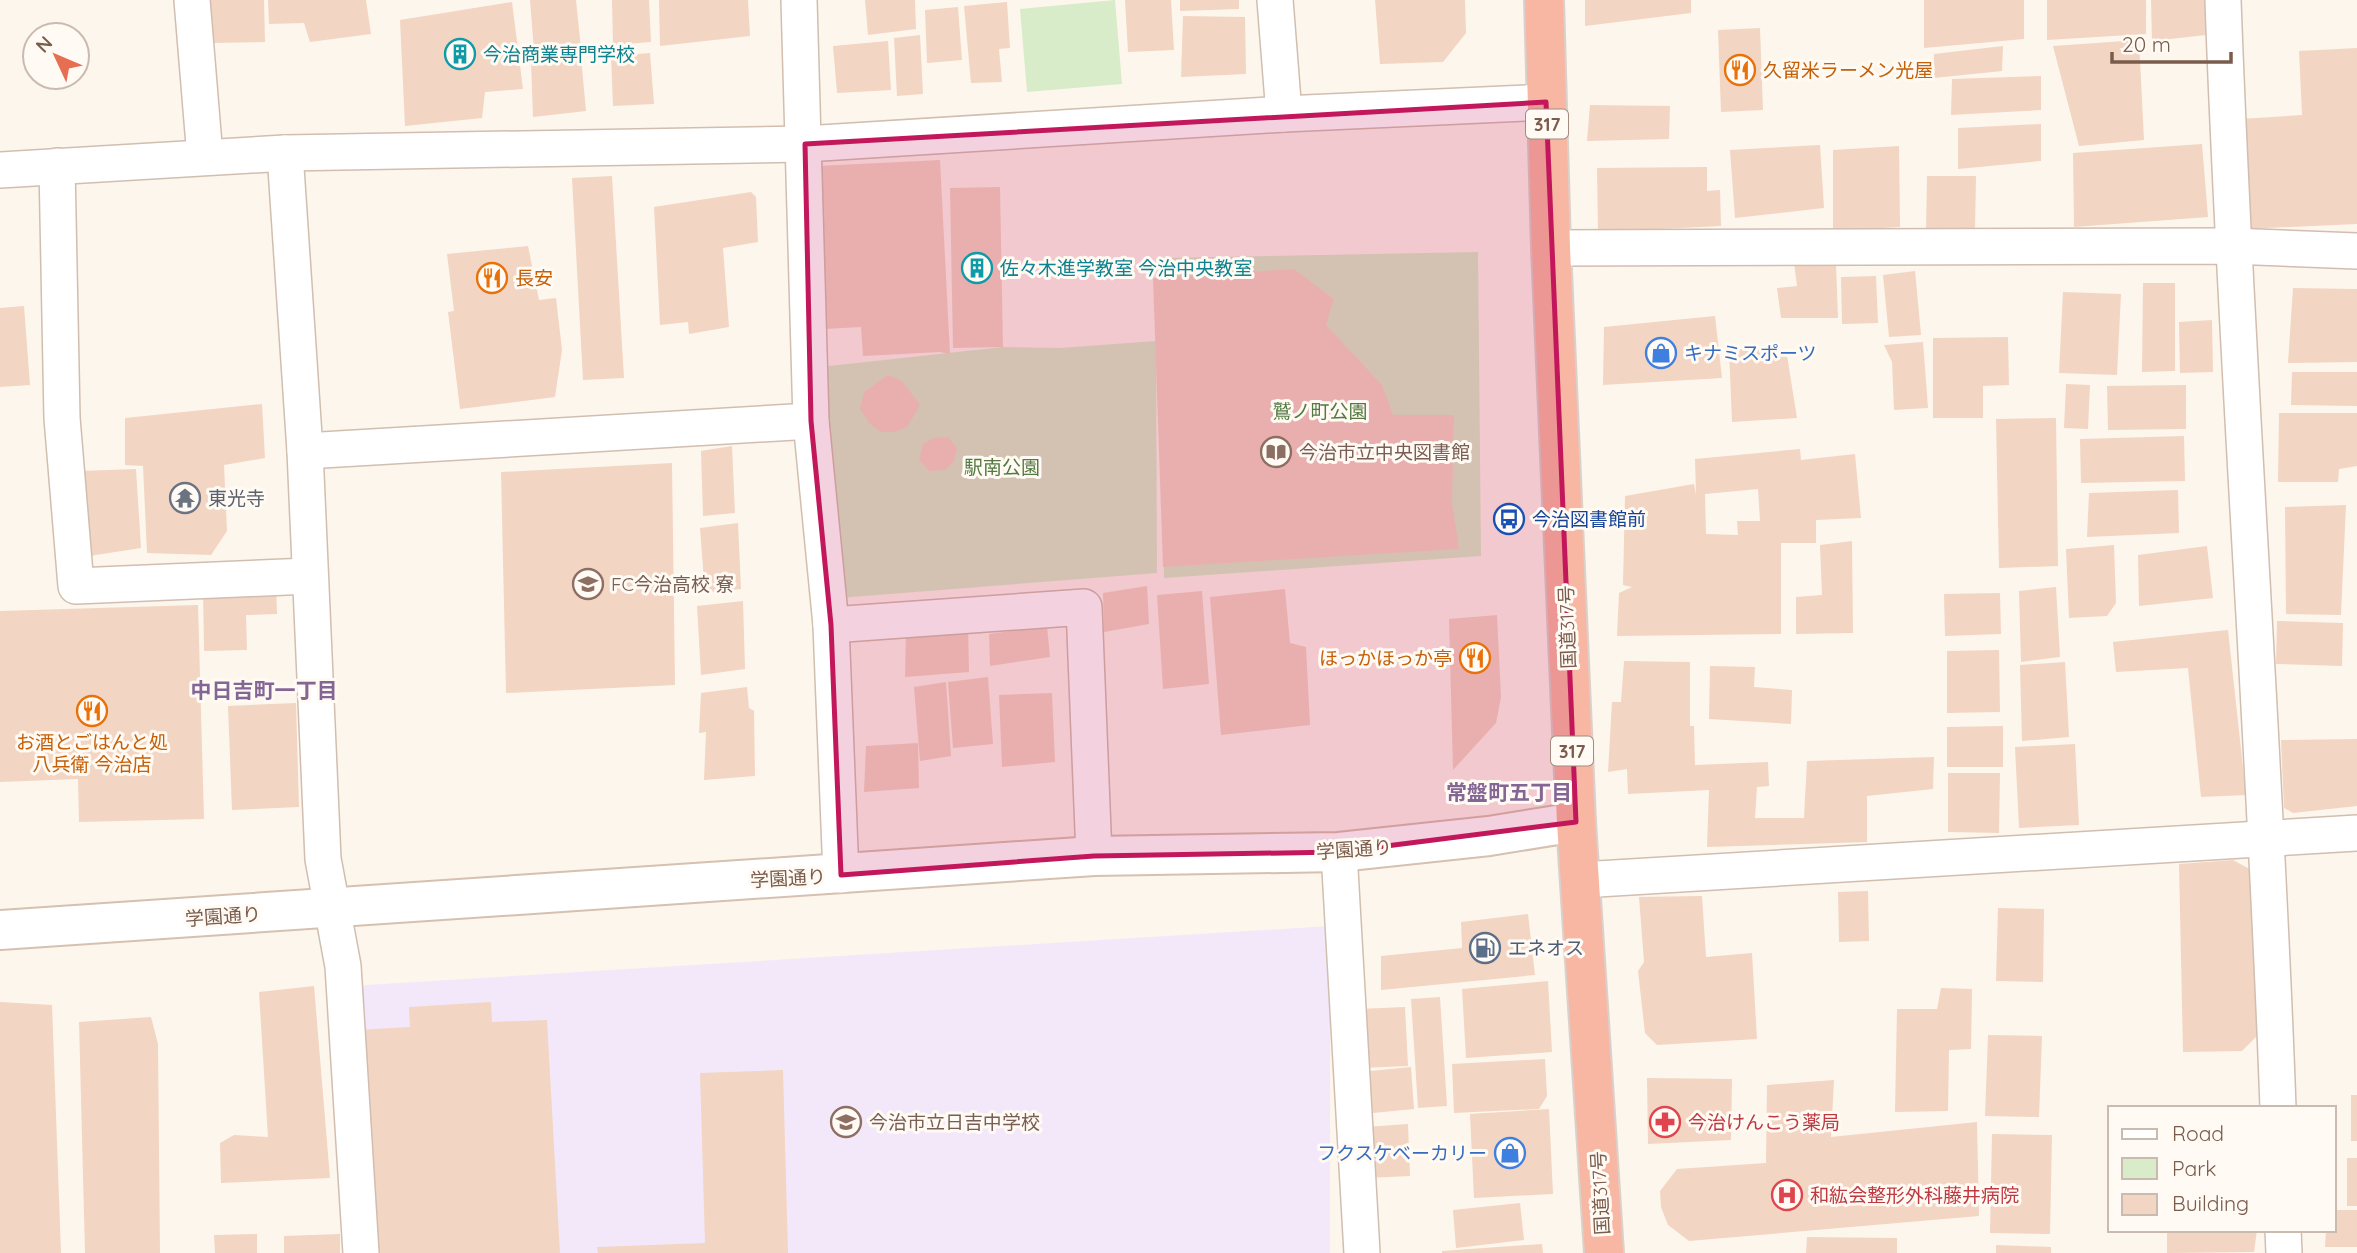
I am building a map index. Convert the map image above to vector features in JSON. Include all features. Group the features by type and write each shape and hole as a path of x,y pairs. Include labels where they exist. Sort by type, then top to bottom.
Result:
{"highway":[{"name":"国道317号","path":"1544,0 1551,248 1576,822 1604,1253"}],"street":[{"path":"192,0 205,157"},
{"path":"799,0 811,421 831,625 841,875"},
{"path":"1275,0 1284,114"},
{"path":"2223,0 2231,246 2268,839 2278,1106"},
{"path":"0,170 285,153 805,144 1284,114 1546,102"},
{"path":"285,153 304,451 323,859 335,909 343,966 361,1253"},
{"path":"57,166 62,418 76,586 309,576"},
{"path":"1551,248 2231,246 2357,251"},
{"path":"304,451 811,421"},
{"path":"831,625 1084,607 1094,856"},
{"name":"学園通り","path":"0,930 1094,856 1339,852 1489,836 1576,822"},
{"path":"1581,880 2357,833"},
{"path":"1339,852 1362,1253"},
{"path":"2283,1232 2284,1253"}],"highlighted area":[{"path":"1546,102 1576,822 1339,852 1094,856 841,875 831,625 811,421 805,144"}],"shaded area":[{"name":"今治市立日吉中学校","path":"1330,926 1330,1253 372,1253 353,991 366,985"}],"green space":[{"path":"1115,0 1122,84 1027,92 1020,9"},
{"name":"鷲ノ町公園","path":"1478,252 1481,556 1164,578 1160,258"},
{"name":"駅南公園","path":"1156,341 1157,573 838,598 820,367 1003,347 1060,348"}],"building":[{"path":"209,0 264,0 265,42 209,43"},
{"path":"268,0 366,0 371,34 310,42 304,23 269,24"},
{"path":"530,0 576,0 581,49 534,51"},
{"path":"612,0 649,0 651,42 613,45"},
{"path":"659,0 748,0 750,36 660,46"},
{"path":"865,0 915,0 916,29 868,35"},
{"path":"1125,0 1171,0 1174,50 1128,52"},
{"path":"1180,0 1239,0 1239,9 1180,11"},
{"path":"1375,0 1465,0 1466,33 1443,62 1380,64"},
{"path":"1585,0 1691,0 1691,13 1585,26"},
{"path":"1924,0 2024,0 2024,39 1924,48"},
{"path":"2047,0 2146,0 2146,34 2047,40"},
{"path":"2151,0 2206,0 2206,35 2152,41"},
{"name":"今治商業専門学校","path":"512,2 523,89 485,92 482,118 405,126 400,20"},
{"path":"1007,2 1010,48 999,49 1002,82 971,83 964,6"},
{"path":"958,7 962,60 927,63 925,10"},
{"path":"1183,16 1245,17 1246,74 1181,77"},
{"name":"久留米ラーメン光屋","path":"1760,28 1763,110 1721,112 1718,30"},
{"path":"920,35 923,94 897,96 894,38"},
{"path":"2139,40 2144,140 2079,146 2053,46"},
{"path":"888,41 891,90 837,93 833,46"},
{"path":"2003,46 2002,71 1934,78 1934,54"},
{"path":"2357,48 2357,224 2245,229 2240,119 2302,115 2299,51"},
{"path":"650,53 654,104 613,106 611,56"},
{"path":"581,57 586,111 533,117 531,61"},
{"path":"2041,76 2041,110 1951,115 1952,79"},
{"path":"1590,105 1670,106 1669,139 1587,141"},
{"path":"2041,124 2041,161 1958,169 1958,128"},
{"path":"2202,144 2208,217 2074,227 2073,153"},
{"path":"1820,145 1824,208 1735,218 1730,150"},
{"path":"1899,146 1900,227 1833,231 1833,150"},
{"path":"940,160 950,354 940,352 863,356 861,327 825,329 817,166"},
{"path":"1707,167 1707,191 1720,190 1721,226 1598,232 1597,168"},
{"path":"612,176 624,378 583,380 572,178"},
{"path":"1927,176 1976,176 1975,230 1926,232"},
{"name":"佐々木進学教室 今治中央教室","path":"1000,187 1003,347 953,348 950,188"},
{"path":"751,192 756,197 758,242 723,248 729,327 689,334 688,322 660,325 654,207"},
{"path":"528,246 539,300 556,298 562,350 555,397 460,409 448,312 454,311 447,254"},
{"path":"1794,263 1836,264 1838,318 1781,318 1777,288 1797,286"},
{"name":"鷲ノ町公園","path":"1294,269 1334,299 1326,325 1382,385 1393,415 1454,415 1452,503 1459,549 1163,567 1153,278"},
{"path":"1915,271 1921,335 1889,337 1883,275"},
{"path":"1876,276 1878,323 1842,324 1841,277"},
{"path":"2143,283 2175,283 2175,371 2142,372"},
{"path":"2293,288 2357,289 2357,362 2288,363"},
{"path":"2063,292 2121,294 2117,375 2059,373"},
{"path":"24,306 30,385 0,387 0,308"},
{"name":"キナミスポーツ","path":"1715,316 1722,378 1603,385 1604,327"},
{"path":"2212,320 2213,372 2180,373 2179,322"},
{"path":"2008,337 2009,385 1983,386 1983,418 1933,418 1933,338"},
{"path":"1923,342 1928,408 1894,410 1892,362 1884,345"},
{"path":"1729,349 1786,349 1797,418 1732,422"},
{"path":"2292,372 2357,372 2357,406 2291,405"},
{"path":"888,375 902,381 920,405 907,427 894,432 881,432 870,424 860,409 864,392"},
{"path":"2066,384 2090,385 2088,429 2064,428"},
{"path":"2186,385 2186,429 2108,430 2107,386"},
{"name":"東光寺","path":"262,404 265,458 224,465 227,531 211,555 147,553 143,466 125,465 125,418"},
{"path":"2279,413 2357,413 2357,466 2339,469 2338,482 2278,482"},
{"path":"2056,418 2058,566 1999,568 1996,419"},
{"path":"2184,436 2185,481 2081,483 2080,439"},
{"path":"948,437 957,448 954,461 945,470 929,471 919,459 923,444 934,438"},
{"path":"732,446 735,513 703,516 701,451"},
{"path":"1800,449 1801,460 1855,454 1861,518 1816,520 1816,543 1781,543 1781,634 1617,636 1619,593 1632,587 1623,585 1625,496 1694,484 1696,495 1695,459","holes":["1758,489 1760,521 1737,521 1738,535 1706,534 1705,494"]},
{"name":"FC今治高校 寮","path":"672,463 675,685 506,693 501,472"},
{"path":"136,469 141,548 83,557 81,471"},
{"path":"2178,490 2179,533 2087,537 2089,493"},
{"path":"2346,505 2341,615 2286,614 2285,507"},
{"path":"738,523 741,589 705,593 700,528"},
{"path":"1852,541 1853,633 1796,634 1796,597 1822,595 1820,545"},
{"path":"2114,545 2116,603 2107,616 2069,618 2066,549"},
{"path":"2207,546 2213,598 2139,606 2138,555"},
{"path":"276,585 277,614 246,615 247,650 204,651 203,588"},
{"path":"1147,586 1149,624 1104,632 1103,593"},
{"path":"2056,587 2060,657 2021,662 2019,591"},
{"path":"1285,589 1290,643 1306,647 1310,725 1221,735 1210,597"},
{"path":"1202,591 1209,684 1163,689 1157,595"},
{"path":"2000,593 2001,634 1945,636 1944,594"},
{"path":"743,601 745,669 701,675 697,606"},
{"path":"198,605 204,819 79,822 78,779 0,782 0,611"},
{"name":"ほっかほっか亭","path":"1497,615 1501,697 1496,723 1453,770 1449,619"},
{"path":"2277,621 2343,623 2342,666 2276,664"},
{"path":"968,626 969,672 905,677 906,629"},
{"path":"1047,626 1050,657 990,666 989,634"},
{"path":"2228,630 2246,795 2201,797 2188,668 2116,672 2113,642"},
{"path":"1999,650 2000,712 1947,713 1947,651"},
{"path":"1624,661 1690,662 1690,726 1694,726 1695,765 1768,762 1769,786 1757,787 1755,818 1804,818 1807,761 1934,757 1933,789 1867,796 1867,842 1707,847 1709,790 1628,794 1627,769 1608,772 1612,702 1621,702"},
{"path":"2065,662 2069,737 2022,741 2020,665"},
{"path":"1710,666 1755,667 1754,687 1792,690 1791,724 1709,719"},
{"path":"988,677 993,744 953,748 948,682"},
{"path":"946,682 951,756 920,761 914,687"},
{"path":"747,687 749,708 754,711 755,776 704,780 706,732 699,733 701,693"},
{"path":"1052,693 1055,762 1002,767 999,695"},
{"path":"296,703 299,807 232,810 228,706"},
{"path":"2003,726 2003,767 1947,767 1947,727"},
{"path":"2357,739 2357,806 2293,813 2284,808 2281,740"},
{"path":"918,743 919,788 864,792 866,746"},
{"path":"2075,744 2079,825 2019,828 2015,747"},
{"path":"1948,773 2000,773 1999,833 1948,832"},
{"path":"2233,860 2253,871 2260,1033 2242,1051 2183,1052 2179,864"},
{"path":"1868,891 1869,941 1839,942 1838,892"},
{"path":"1702,896 1706,957 1752,953 1757,1039 1657,1045 1645,1033 1638,971 1644,962 1639,897"},
{"path":"1998,908 2044,909 2043,982 1996,981"},
{"path":"1528,914 1535,975 1381,990 1381,956 1462,948 1461,922"},
{"path":"1548,981 1552,1052 1466,1058 1462,989"},
{"path":"314,986 330,1178 221,1183 220,1143 234,1135 268,1137 259,992"},
{"path":"1941,988 1972,989 1971,1049 1949,1050 1948,1111 1895,1112 1897,1009 1937,1009"},
{"path":"1440,997 1447,1106 1418,1108 1411,999"},
{"path":"0,1002 52,1005 61,1253 0,1253"},
{"path":"491,1002 492,1022 547,1020 560,1253 369,1253 357,1030 410,1027 409,1007"},
{"path":"1405,1007 1408,1066 1361,1068 1358,1009"},
{"path":"151,1017 158,1044 160,1253 85,1253 79,1022"},
{"path":"1988,1035 2042,1036 2039,1117 1985,1116"},
{"path":"1545,1059 1547,1096 1539,1109 1454,1113 1452,1064"},
{"path":"1411,1067 1414,1109 1363,1114 1360,1072"},
{"path":"783,1070 788,1253 598,1253 597,1247 705,1243 700,1073"},
{"path":"1647,1078 1732,1079 1731,1140 1648,1144"},
{"path":"1834,1080 1831,1137 1977,1122 1979,1216 1689,1241 1668,1225 1661,1207 1660,1191 1677,1169 1766,1163 1767,1085"},
{"path":"2351,1095 2357,1095 2357,1141 2351,1141"},
{"path":"1549,1109 1553,1194 1474,1198 1470,1114"},
{"path":"1408,1124 1410,1176 1367,1178 1366,1127"},
{"path":"1992,1134 2052,1135 2050,1234 1990,1233"},
{"path":"2347,1158 2357,1158 2357,1206 2347,1206"},
{"path":"1520,1203 1524,1240 1456,1248 1453,1210"},
{"path":"2336,1210 2357,1210 2357,1247 2325,1247 2326,1232 2336,1232"},
{"path":"2167,1232 2257,1232 2254,1252 2167,1253"},
{"path":"257,1234 257,1253 215,1253 214,1235"},
{"path":"340,1234 340,1253 284,1253 284,1236"},
{"path":"1807,1237 1897,1238 1897,1253 1806,1253"},
{"path":"1542,1244 1543,1253 1442,1253 1442,1251"},
{"path":"1996,1245 2051,1247 2051,1253 1996,1253"}],"place":[{"name":"今治商業専門学校","path":"460,54"},
{"name":"久留米ラーメン光屋","path":"1740,70"},
{"name":"佐々木進学教室 今治中央教室","path":"977,268"},
{"name":"長安","path":"492,278"},
{"name":"キナミスポーツ","path":"1661,353"},
{"name":"今治市立中央図書館","path":"1276,452"},
{"name":"東光寺","path":"185,498"},
{"name":"今治図書館前","path":"1509,519"},
{"name":"FC今治高校 寮","path":"588,584"},
{"name":"ほっかほっか亭","path":"1475,658"},
{"name":"お酒とごはんと処 八兵衛 今治店","path":"92,711"},
{"name":"エネオス","path":"1485,948"},
{"name":"今治市立日吉中学校","path":"846,1122"},
{"name":"今治けんこう薬局","path":"1665,1122"},
{"name":"フクスケベーカリー","path":"1510,1153"},
{"name":"和紘会整形外科藤井病院","path":"1787,1195"}],"district":[{"name":"中日吉町一丁目","path":"264,690"},
{"name":"常盤町五丁目","path":"1509,792"}]}
